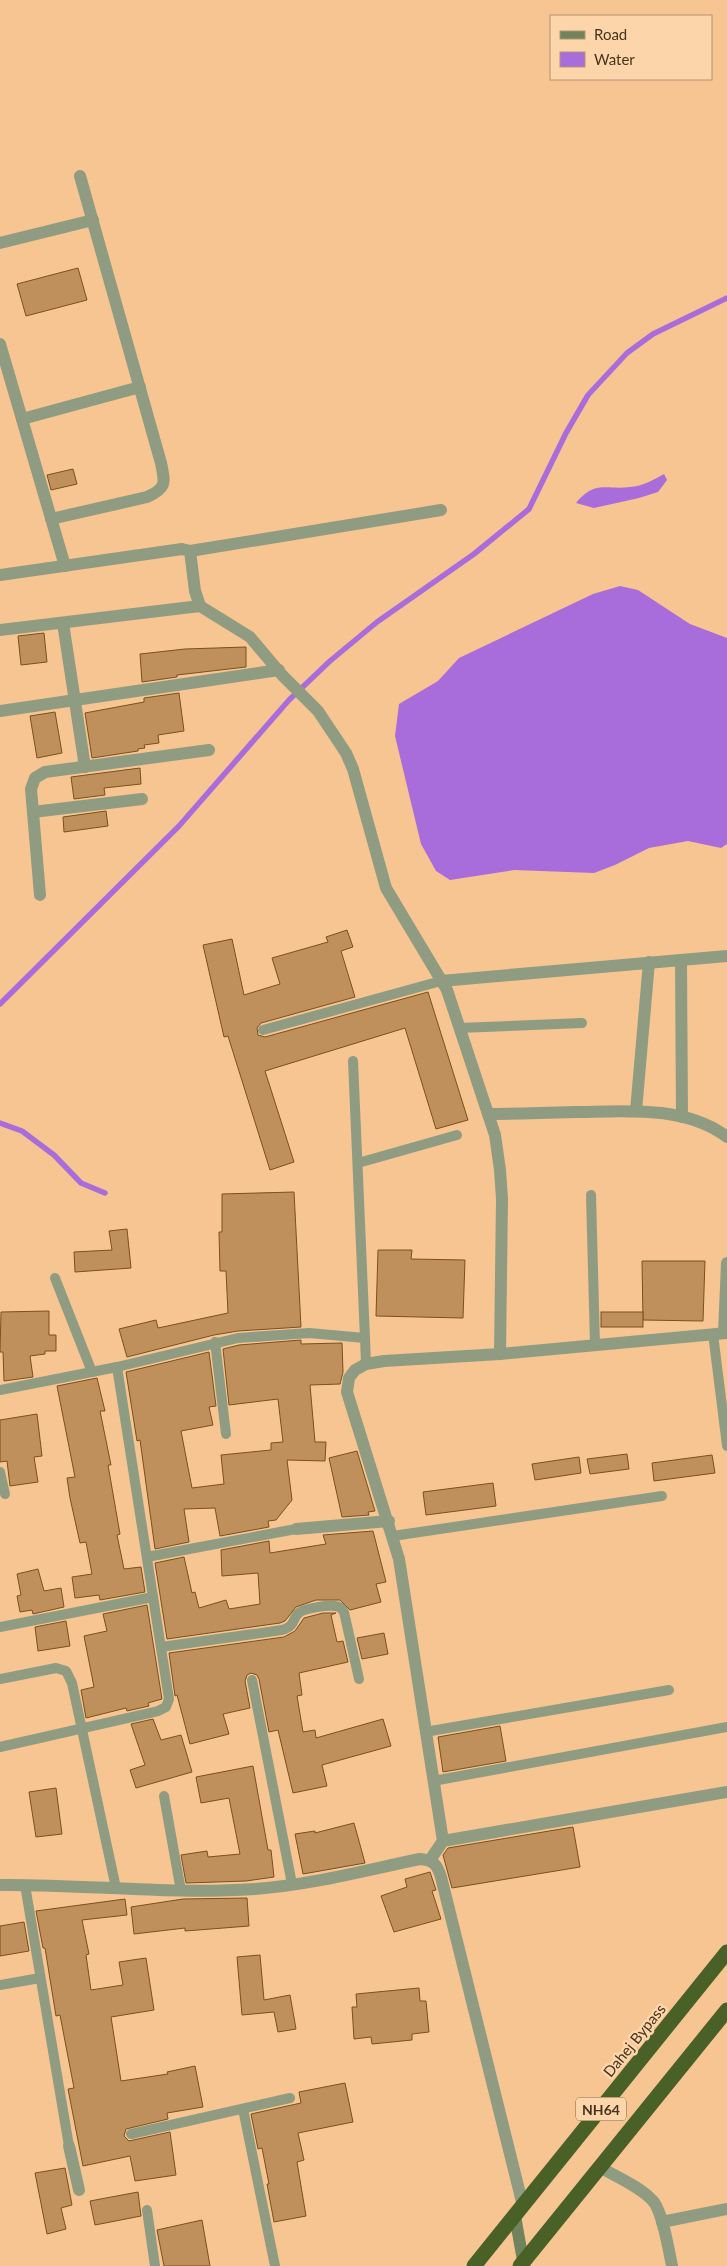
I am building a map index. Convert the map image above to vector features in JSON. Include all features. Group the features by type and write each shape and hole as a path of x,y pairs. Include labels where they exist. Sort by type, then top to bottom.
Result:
{"highway":[{"name":"Dahej Bypass","path":"474,2266 727,1952"},
{"name":"NH64","path":"523,2265 727,2010"}],"street":[{"path":"51,519 147,497 159,492 163,485 164,477 80,176"},
{"path":"0,244 93,220"},
{"path":"0,344 65,566"},
{"path":"22,419 140,386"},
{"path":"0,575 182,549 190,551 441,510"},
{"path":"190,551 195,592 200,606"},
{"path":"0,630 200,606 250,636 281,673 318,711 346,753 353,769 386,888 447,990 488,1114 498,1150 502,1200 500,1354"},
{"path":"63,623 85,767"},
{"path":"0,711 281,673"},
{"path":"40,895 31,789 35,778 45,772 209,750"},
{"path":"33,812 142,800"},
{"path":"441,981 727,956"},
{"path":"680,960 682,1117"},
{"path":"636,1111 649,962"},
{"path":"488,1114 636,1111 682,1117 716,1128 727,1137"},
{"path":"430,1860 443,1841 402,1575 394,1536 347,1392 349,1378 355,1370 366,1364 384,1361 500,1354 721,1334 727,1263"},
{"path":"296,1529 389,1521"},
{"path":"443,1841 727,1792"},
{"path":"0,1885 25,1884 181,1891 256,1889 292,1884 420,1859 430,1860 438,1867 441,1877 519,2211 523,2265"},
{"path":"69,2146 79,2190"},
{"path":"600,2167 645,2193 654,2201 662,2222 672,2266"},
{"path":"662,2222 727,2209"}],"lane":[{"path":"263,1030 441,981"},
{"path":"459,1028 582,1022"},
{"path":"354,1061 366,1364"},
{"path":"358,1163 456,1135"},
{"path":"591,1195 595,1345"},
{"path":"55,1278 92,1372"},
{"path":"0,1390 118,1367 215,1342 238,1338 309,1333 365,1338"},
{"path":"721,1334 727,1446"},
{"path":"215,1342 226,1434"},
{"path":"0,1747 158,1711 166,1706 169,1699 118,1367"},
{"path":"0,1472 5,1494"},
{"path":"394,1536 662,1496"},
{"path":"147,1557 296,1529"},
{"path":"0,1627 153,1597"},
{"path":"162,1647 282,1630 290,1628 296,1616 302,1611 334,1606 340,1607 344,1612 359,1679"},
{"path":"0,1679 56,1668 66,1671 72,1683 83,1728 116,1888"},
{"path":"252,1680 292,1884"},
{"path":"425,1732 670,1690"},
{"path":"433,1781 727,1727"},
{"path":"164,1796 181,1891"},
{"path":"25,1884 69,2146"},
{"path":"0,1985 40,1978"},
{"path":"131,2134 290,2098"},
{"path":"243,2109 275,2266"},
{"path":"146,2210 155,2266"}],"water":[{"path":"664,474 667,480 658,492 594,508 576,503 589,491 595,489 635,486"},
{"path":"620,586 638,590 690,624 727,638 727,844 721,848 688,841 649,848 594,873 514,870 450,880 436,871 421,844 395,736 399,704 438,681 459,658 593,594"}],"building":[{"path":"78,268 87,300 26,316 17,284"},
{"path":"73,469 77,484 51,490 47,475"},
{"path":"44,633 47,662 21,665 18,636"},
{"path":"246,647 246,667 177,675 177,677 142,682 140,654 185,649"},
{"path":"179,693 184,731 158,735 159,743 144,745 145,748 138,749 138,751 92,758 85,713 144,702 144,698"},
{"path":"55,712 62,753 37,758 30,716"},
{"path":"140,768 141,784 104,788 105,795 74,799 71,777"},
{"path":"106,811 108,826 64,832 63,817"},
{"path":"347,930 353,947 341,951 355,997 261,1023 257,1028 258,1035 265,1037 428,992 468,1120 436,1129 405,1028 265,1071 294,1162 270,1170 228,1036 224,1037 203,945 232,939 244,995 280,984 272,958 328,942 326,937"},
{"path":"294,1192 301,1327 238,1331 214,1335 127,1357 119,1329 156,1320 158,1328 228,1313 226,1271 220,1271 219,1232 222,1232 222,1194"},
{"path":"127,1229 131,1268 75,1272 74,1252 112,1250 109,1231"},
{"path":"378,1250 412,1250 411,1259 465,1260 463,1318 376,1316"},
{"path":"642,1261 705,1261 703,1321 643,1320"},
{"path":"49,1311 49,1335 56,1335 56,1351 45,1351 45,1354 30,1356 33,1377 4,1381 3,1352 0,1352 1,1312"},
{"path":"601,1312 643,1312 643,1327 601,1327"},
{"path":"301,1340 301,1344 342,1343 343,1372 340,1384 310,1385 315,1442 326,1442 325,1461 287,1460 292,1500 276,1520 268,1521 269,1527 220,1536 215,1508 184,1509 189,1542 155,1549 140,1440 137,1441 126,1372 209,1352 216,1406 209,1407 213,1425 181,1431 192,1488 224,1484 221,1455 271,1450 271,1443 283,1442 278,1399 229,1405 223,1349 239,1345"},
{"path":"97,1378 105,1411 100,1411 111,1465 108,1465 120,1534 117,1535 124,1569 141,1567 145,1592 100,1600 99,1595 75,1598 72,1577 92,1574 86,1542 80,1543 70,1498 67,1478 75,1477 57,1386"},
{"path":"37,1414 42,1456 34,1457 38,1482 10,1486 7,1461 0,1462 0,1420"},
{"path":"357,1451 375,1511 368,1512 369,1515 342,1517 329,1458"},
{"path":"627,1454 629,1469 590,1474 587,1459"},
{"path":"712,1455 715,1473 654,1481 652,1463"},
{"path":"579,1457 581,1473 535,1480 532,1464"},
{"path":"493,1483 496,1506 426,1515 423,1492"},
{"path":"373,1531 386,1582 376,1584 381,1602 350,1610 340,1600 316,1600 296,1607 285,1621 280,1623 167,1639 155,1563 184,1557 192,1593 195,1592 199,1608 226,1600 229,1609 260,1604 258,1573 222,1576 221,1550 269,1541 270,1553 326,1544 323,1535"},
{"path":"38,1569 44,1591 61,1588 64,1607 33,1614 32,1610 20,1612 17,1596 21,1595 17,1574"},
{"path":"147,1605 162,1699 148,1703 149,1706 127,1711 126,1708 86,1718 81,1690 94,1687 84,1636 107,1631 103,1614"},
{"path":"323,1613 336,1613 331,1615 337,1642 343,1641 348,1662 299,1673 302,1695 297,1696 303,1732 315,1730 316,1738 383,1719 391,1746 322,1765 327,1786 293,1793 278,1730 269,1732 259,1679 257,1675 251,1673 247,1675 245,1681 250,1708 223,1714 229,1734 190,1744 177,1695 175,1696 169,1653 284,1637 295,1631 304,1618"},
{"path":"66,1621 70,1646 38,1651 35,1627"},
{"path":"384,1633 388,1654 362,1659 357,1638"},
{"path":"153,1719 161,1740 181,1735 192,1772 136,1788 130,1770 145,1765 131,1724"},
{"path":"500,1726 506,1761 443,1772 438,1737"},
{"path":"253,1766 268,1850 271,1850 274,1877 246,1881 186,1883 181,1855 207,1851 208,1857 240,1854 229,1798 201,1803 196,1777"},
{"path":"56,1788 62,1834 36,1837 29,1792"},
{"path":"354,1823 365,1863 303,1874 295,1834 315,1831 315,1833"},
{"path":"573,1827 580,1867 452,1888 443,1855 448,1848"},
{"path":"430,1872 436,1890 432,1891 441,1919 394,1932 381,1896 407,1887 405,1879"},
{"path":"247,1898 249,1926 185,1931 185,1928 134,1934 131,1907 183,1899"},
{"path":"125,1899 127,1915 82,1920 89,1954 86,1955 91,1990 123,1985 119,1962 146,1958 154,2010 111,2017 121,2081 168,2074 167,2072 195,2066 203,2107 167,2113 168,2119 126,2129 124,2136 129,2141 170,2132 176,2175 135,2181 130,2156 83,2166 68,2089 74,2088 60,2015 56,2016 45,1948 43,1948 36,1911"},
{"path":"24,1922 29,1951 0,1956 0,1926"},
{"path":"260,1955 264,2000 290,1995 296,2029 278,2032 274,2012 242,2015 237,1957"},
{"path":"419,1988 420,2001 426,2001 429,2032 412,2034 412,2040 372,2044 371,2037 354,2039 352,2007 357,2007 356,1994"},
{"path":"345,2083 353,2122 298,2133 304,2160 297,2162 306,2216 274,2222 262,2148 258,2149 251,2114 301,2103 299,2092"},
{"path":"65,2168 72,2205 61,2208 66,2229 47,2234 35,2173"},
{"path":"138,2192 141,2216 95,2225 90,2201"},
{"path":"202,2220 210,2266 164,2266 157,2230"}],"waterway":[{"path":"0,1004 179,826 289,700 330,661 377,622 474,554 529,509 566,433 588,395 627,353 653,334 727,298"},
{"path":"0,1123 22,1131 54,1155 81,1183 105,1193"}]}
